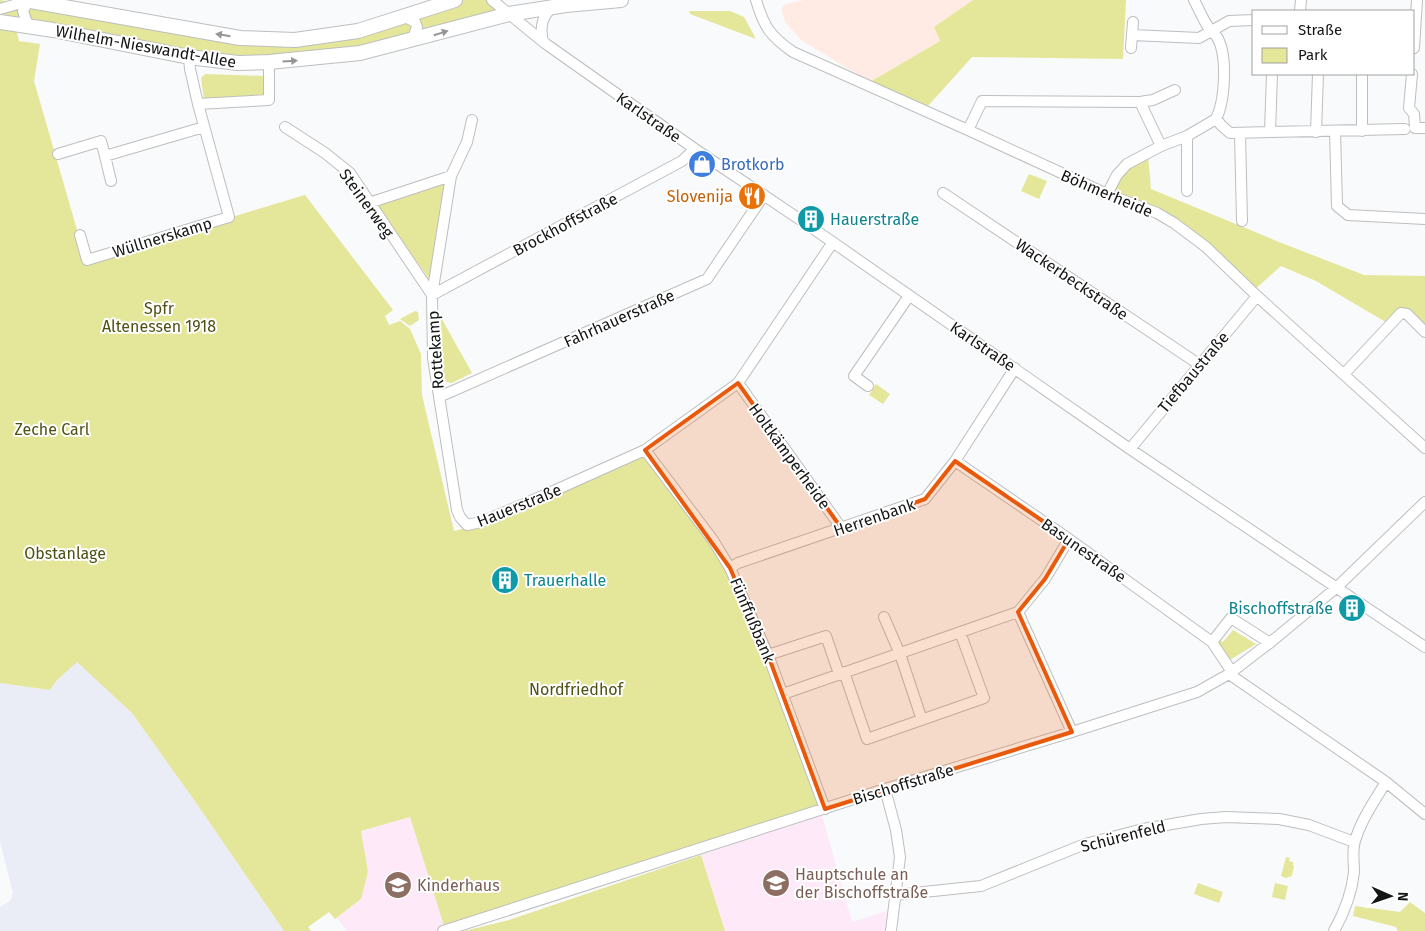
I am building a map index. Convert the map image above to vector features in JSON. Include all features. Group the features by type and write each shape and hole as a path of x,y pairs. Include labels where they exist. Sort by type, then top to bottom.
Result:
{"main road":[{"name":"Wilhelm-Nieswandt-Allee","path":"27,0 90,10 193,31 240,38 295,40 358,31 453,0"},
{"name":"Wilhelm-Nieswandt-Allee","path":"0,22 189,57 238,63 269,62 325,58 360,53 484,19 553,7 621,0"}],"street":[{"path":"27,0 23,11 28,26"},
{"name":"Wilhelm-Nieswandt-Allee","path":"0,9 27,0"},
{"name":"Karlstraße","path":"492,0 543,42 695,150 833,242 1130,449 1425,647"},
{"name":"Böhmerheide","path":"756,0 761,17 770,33 775,40 793,52 1107,194 1157,213 1174,223 1206,247 1257,296 1425,448"},
{"path":"1107,194 1117,175 1126,164 1160,146 1187,136 1216,118 1221,110 1224,69 1221,50 1217,36 1210,31 1194,0"},
{"path":"1415,39 1418,13 1417,0"},
{"path":"543,42 542,21 547,12 553,7"},
{"path":"404,17 415,22 417,27 412,40"},
{"path":"1132,35 1199,38 1229,21 1252,20"},
{"path":"1131,48 1132,22"},
{"name":"Wüllnerskamp","path":"80,235 87,260 229,217 198,104 189,57"},
{"path":"198,104 269,100 269,62"},
{"path":"1270,132 1272,75"},
{"path":"1316,132 1318,75"},
{"path":"1362,75 1362,131"},
{"path":"1216,118 1230,133 1362,131 1415,128 1414,114 1409,108 1412,75"},
{"path":"968,130 982,101 1140,102 1153,100 1175,90"},
{"path":"1140,102 1160,146"},
{"name":"Rottekamp","path":"463,521 457,510 433,358 432,295 451,176 467,142 472,120"},
{"path":"105,156 204,127"},
{"name":"Steinerweg","path":"285,127 326,153 350,173 432,295"},
{"path":"1335,131 1337,206 1348,215 1425,220"},
{"path":"1240,133 1242,221"},
{"path":"1187,136 1187,192"},
{"path":"58,154 101,141 111,181"},
{"name":"Brockhoffstraße","path":"432,295 682,161 695,150"},
{"path":"369,203 451,176"},
{"name":"Wackerbeckstraße","path":"944,193 1200,365"},
{"name":"Fahrhauerstraße","path":"439,397 707,279 764,195"},
{"name":"Hauerstraße","path":"463,521 467,525 481,522 645,450 738,383 833,242"},
{"path":"868,386 854,376 909,296"},
{"name":"Tiefbaustraße","path":"1130,449 1257,296"},
{"path":"1344,374 1401,313 1407,314 1425,332"},
{"name":"Herrenbank","path":"730,568 738,563 925,500 955,460 1015,368"},
{"name":"Holtkämperheide","path":"738,383 842,529"},
{"name":"Fünffußbank","path":"645,450 713,540 730,568 768,655 825,809"},
{"name":"Basunestraße","path":"955,460 1212,642 1231,673 1386,782 1425,814"},
{"name":"Bischoffstraße","path":"443,931 885,789 1196,692 1231,673 1270,643 1336,588 1425,502"},
{"path":"783,694 1018,612 1045,579 1069,539"},
{"path":"1018,612 1072,732"},
{"path":"884,617 900,654 922,720"},
{"path":"1212,642 1232,618 1270,643"},
{"path":"768,655 826,636 867,739 984,698 960,632"},
{"path":"1334,931 1350,893 1354,874 1354,842 1386,782"},
{"path":"885,789 893,816 900,856 890,931"},
{"name":"Schürenfeld","path":"895,895 981,886 1085,844 1143,829 1201,819 1233,817 1278,819 1309,825 1354,842"}],"highlighted area":[{"path":"738,383 842,529 925,499 955,461 1069,539 1045,579 1018,612 1072,732 825,809 768,655 730,568 645,450"}],"shaded area":[{"path":"804,0 973,0 934,27 940,41 870,82 801,40 785,22 781,9 786,4"},
{"path":"77,661 132,713 284,931 0,931 0,907 10,901 13,893 0,842 0,683 50,690 57,680"},
{"name":"Hauptschule an der Bischoffstraße","path":"821,812 852,922 887,911 885,931 725,931 701,855"},
{"name":"Kinderhaus","path":"410,817 445,929 439,931 347,931 337,918 361,899 368,872 361,831"}],"green space":[{"path":"0,0 294,43 457,0 491,0 506,13 359,50 240,60 0,17"},
{"path":"973,0 1126,0 1123,59 972,57 928,106 870,82 940,41 934,27"},
{"path":"689,11 730,11 744,17 756,39 690,14"},
{"name":"Nordfriedhof","path":"16,28 19,41 40,44 34,81 86,261 305,195 393,310 385,316 389,325 400,321 410,329 421,354 422,395 454,531 486,523 645,451 711,540 748,611 822,807 445,929 410,817 361,831 368,872 361,899 335,919 329,912 308,927 311,931 284,931 132,713 77,662 57,680 50,690 0,683 0,29"},
{"path":"205,74 266,76 266,97 204,100 201,78"},
{"path":"1148,155 1151,189 1364,275 1425,276 1425,330 1407,314 1389,324 1316,281 1281,266 1253,291 1191,235 1109,193 1128,166"},
{"path":"1029,174 1047,181 1039,199 1021,191"},
{"path":"446,181 430,280 376,205"},
{"path":"415,311 418,312 419,320 410,326 400,319"},
{"path":"438,312 472,373 452,383 446,382 444,378 438,332"},
{"path":"876,384 890,394 883,404 869,395"},
{"path":"1233,630 1256,644 1228,661 1215,642 1218,639 1223,642"},
{"path":"701,855 725,931 464,931 509,920"},
{"path":"1286,857 1290,858 1289,861 1293,862 1294,866 1292,876 1286,878 1281,876"},
{"path":"1198,883 1223,892 1219,903 1194,894"},
{"path":"1275,883 1288,886 1285,900 1272,897"},
{"path":"1410,902 1425,913 1425,931 1398,931 1396,927 1353,916 1355,906 1400,912"}],"place":[{"name":"Brotkorb","path":"702,164"},
{"name":"Slovenija","path":"752,196"},
{"name":"Hauerstraße","path":"811,219"},
{"name":"Trauerhalle","path":"505,580"},
{"name":"Bischoffstraße","path":"1352,608"},
{"name":"Hauptschule an der Bischoffstraße","path":"776,883"},
{"name":"Kinderhaus","path":"398,885"}],"park label":[{"name":"Spfr Altenessen 1918","path":"159,317"},
{"name":"Zeche Carl","path":"52,429"},
{"name":"Obstanlage","path":"65,553"}]}
